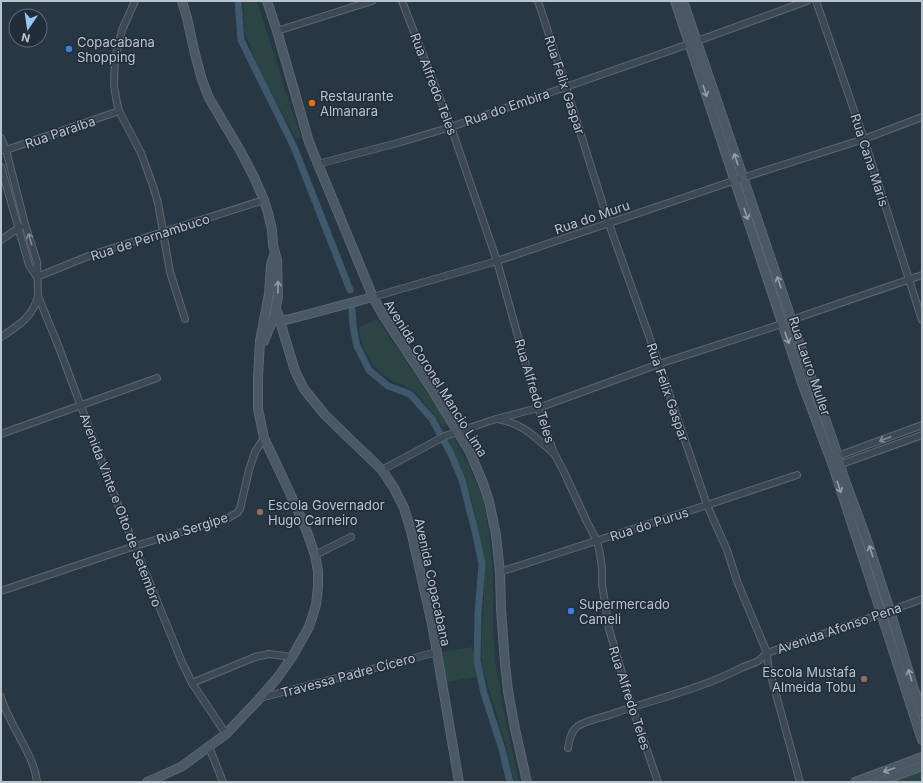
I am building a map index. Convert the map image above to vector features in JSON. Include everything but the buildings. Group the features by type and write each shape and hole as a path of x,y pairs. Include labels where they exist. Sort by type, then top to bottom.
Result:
{"street":[{"path":"135,1 122,30 115,59 114,85 119,111 141,153 158,203 170,272 185,319"},
{"path":"182,1 202,80 209,98 254,177 264,200 272,230 273,245 278,269 278,297 276,315 260,351"},
{"name":"Avenida Coronel Mancio Lima","path":"267,1 310,142 373,297 384,317 431,388 470,452 489,501 496,536 500,572 501,608 508,691 527,782"},
{"path":"277,30 372,1"},
{"name":"Rua Alfredo Teles","path":"402,1 451,127 497,261 538,408 554,453 597,541 609,629 632,707 658,782"},
{"name":"Rua Felix Gaspar","path":"538,1 609,224 707,505 727,550 737,581 767,653 768,665 800,782"},
{"name":"Rua Lauro Muller","path":"675,1 693,42 739,179 791,320 881,614 922,740"},
{"name":"Rua Lauro Muller","path":"683,1 693,42"},
{"name":"Rua do Embira","path":"318,164 451,127 808,1"},
{"name":"Rua Cana Maris","path":"816,1 864,139 922,320"},
{"name":"Rua Paraíba","path":"3,150 119,111"},
{"name":"Rua do Muru","path":"276,315 290,319 373,297 497,261 739,179 864,139 922,117"},
{"name":"Avenida Vinte e Oito de Setembro","path":"1,138 3,150 37,262 38,296 120,510 181,660 192,683 226,734"},
{"name":"Avenida Vinte e Oito de Setembro","path":"1,167 29,267 37,277"},
{"name":"Rua Lauro Muller","path":"739,179 782,324 802,380 868,544 922,712"},
{"name":"Rua de Pernambuco","path":"37,277 91,255 264,200"},
{"path":"1,240 25,224"},
{"path":"147,782 181,767 226,734 278,677 292,657 309,627 316,605 318,571 315,555 306,529 264,438 258,409 260,341 269,294 271,265 275,252"},
{"path":"791,320 922,275"},
{"path":"1,337 21,324 32,311 38,296"},
{"path":"266,312 276,315"},
{"name":"Avenida Copacabana","path":"276,315 295,371 304,389 325,415 382,470 394,488 404,508 411,531 432,624 459,782"},
{"path":"382,470 442,437 496,419 538,408 659,364 782,324"},
{"path":"1,434 157,378"},
{"path":"496,419 511,422 526,430 554,453"},
{"path":"835,462 922,425"},
{"path":"835,462 922,435"},
{"name":"Rua Sergipe","path":"1,591 135,546 228,518 238,513 255,452 264,438"},
{"name":"Rua do Purus","path":"500,572 797,475"},
{"path":"315,555 351,537"},
{"name":"Avenida Afonso Pena","path":"568,748 570,737 574,729 589,721 727,676 758,661 767,653 922,599"},
{"name":"Travessa Padre Cícero","path":"260,698 437,652"},
{"path":"192,683 255,657 268,654 292,657"},
{"path":"1,696 11,722 31,758 35,768 37,782"},
{"path":"209,747 223,782"},
{"path":"855,782 922,757"},
{"path":"879,782 922,766"}],"green space":[{"path":"243,1 257,1 301,137 296,139 262,75 253,54 245,33"},
{"path":"377,319 449,424 443,427 418,394 405,386 392,381 381,373 371,362 363,347 358,328"},
{"path":"450,436 454,438 469,465 483,499 489,532 493,573 495,662 519,782 514,782 506,746 482,666 481,656 484,597 483,555 468,487 444,439"},
{"path":"472,647 476,677 446,682 441,652"},
{"path":"922,768 922,782 881,782"}],"waterway":[{"path":"238,1 241,40 294,147 350,290"},
{"path":"352,308 353,326 357,346 369,370 388,386 410,394 432,419 451,454 462,480 482,564 478,613 477,661 484,693 502,749 510,782"}],"place":[{"name":"Copacabana Shopping","path":"69,49"},
{"name":"Restaurante Almanara","path":"312,103"},
{"name":"Escola Governador Hugo Carneiro","path":"260,512"},
{"name":"Supermercado Cameli","path":"571,611"},
{"name":"Escola Mustafa Almeida Tobu","path":"864,679"}]}
